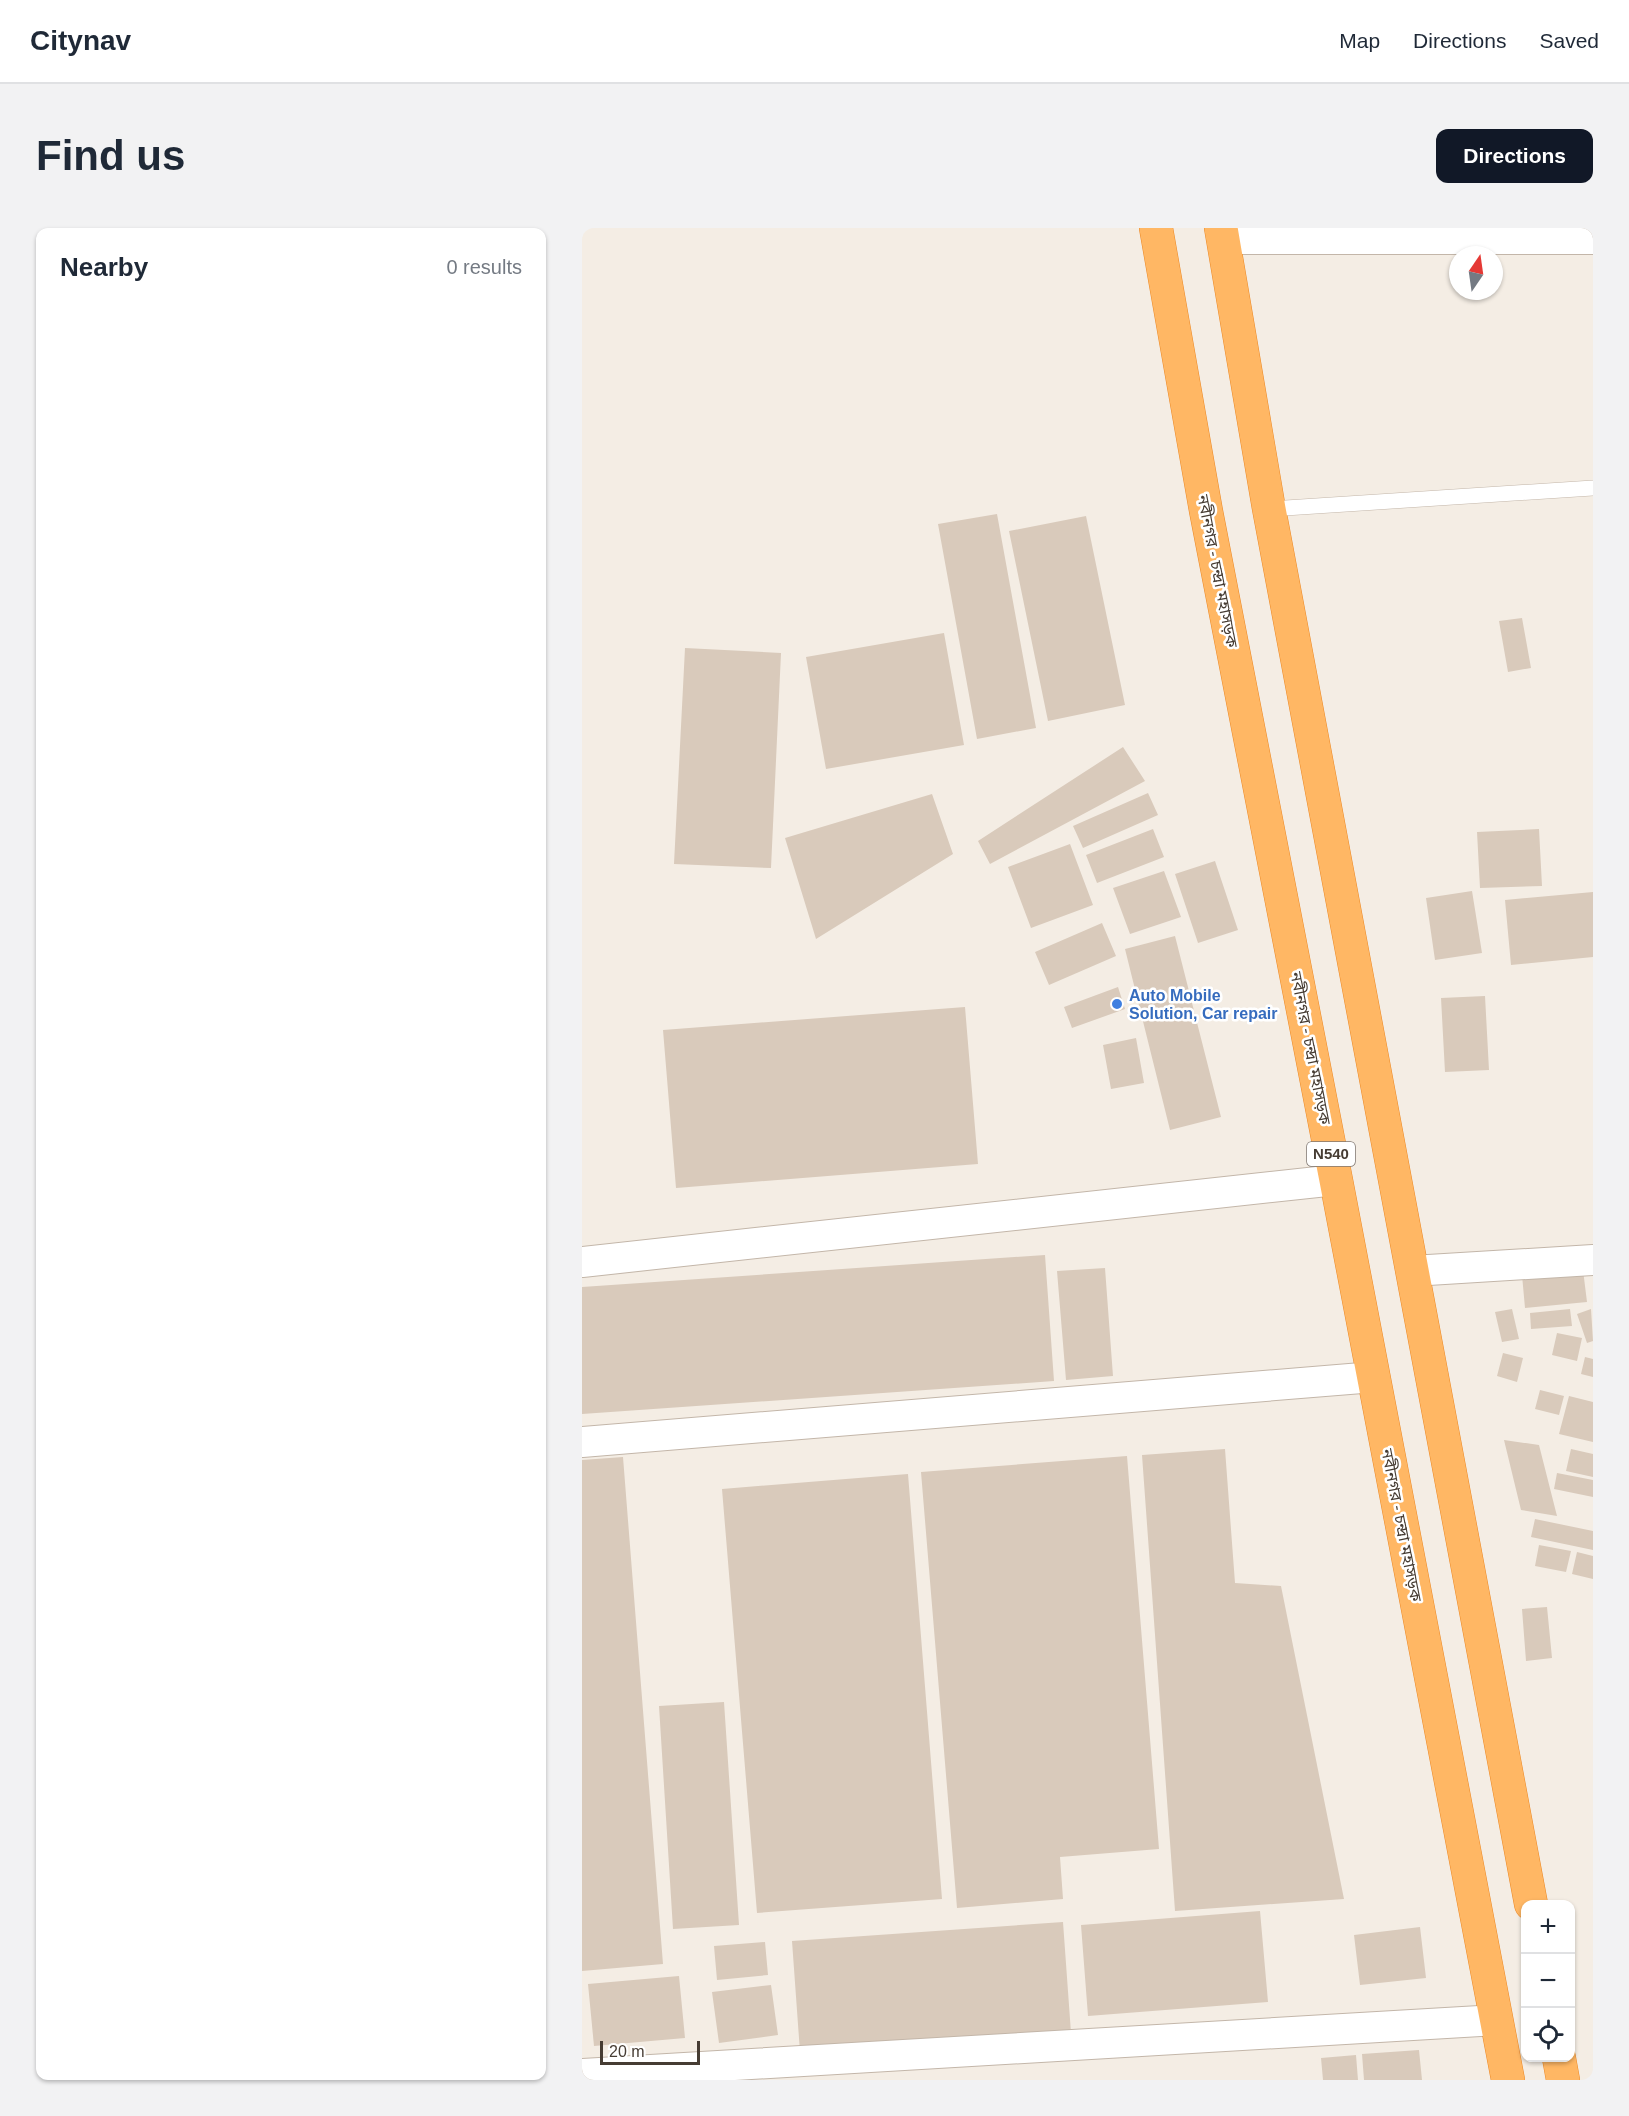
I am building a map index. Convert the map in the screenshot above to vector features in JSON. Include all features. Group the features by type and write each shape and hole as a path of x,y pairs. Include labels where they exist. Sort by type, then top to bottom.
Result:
{"highway":[{"name":"নবীনগর - চন্দ্রা মহাসড়ক","path":"1156,228 1206,510 1508,2080"},
{"path":"1222,234 1269,509 1530,1900"},
{"path":"1560,2062 1563,2080"}],"street":[{"path":"1222,234 1593,239"},
{"path":"582,1262 1336,1180"},
{"path":"1413,1271 1593,1260"},
{"path":"582,1442 1374,1377"},
{"path":"582,2074 1497,2020"}],"lane":[{"path":"1269,509 1593,488"}],"building":[{"path":"997,514 1036,728 977,739 938,524"},
{"path":"1086,516 1125,705 1048,721 1009,531"},
{"path":"1522,618 1531,668 1508,672 1499,621"},
{"path":"944,633 964,745 826,769 806,657"},
{"path":"685,648 781,653 771,868 674,864"},
{"path":"1123,747 1145,781 990,864 978,841"},
{"path":"1148,793 1158,815 1083,848 1073,826"},
{"path":"932,794 953,854 816,939 785,838"},
{"path":"1153,829 1164,857 1097,883 1086,855"},
{"path":"1539,829 1542,886 1480,888 1477,832"},
{"path":"1070,844 1093,905 1031,928 1008,867"},
{"path":"1215,861 1238,930 1198,943 1175,874"},
{"path":"1164,871 1181,917 1130,934 1113,888"},
{"path":"1472,891 1482,953 1435,960 1426,898"},
{"path":"1593,892 1593,957 1511,965 1505,900"},
{"path":"1102,923 1116,956 1049,985 1035,952"},
{"path":"1175,936 1221,1117 1170,1130 1125,949"},
{"path":"1118,987 1125,1009 1072,1028 1064,1007"},
{"path":"1485,996 1489,1070 1445,1072 1441,998"},
{"path":"965,1007 978,1164 676,1188 663,1030"},
{"path":"1136,1038 1144,1083 1111,1089 1103,1045"},
{"path":"1045,1255 1054,1381 582,1414 582,1287"},
{"path":"1105,1268 1113,1376 1066,1380 1057,1271"},
{"path":"1583,1270 1587,1302 1525,1308 1522,1275"},
{"path":"1512,1309 1519,1339 1502,1342 1495,1312"},
{"path":"1570,1309 1572,1326 1531,1329 1530,1313"},
{"path":"1591,1309 1593,1341 1587,1343 1577,1314"},
{"path":"1557,1333 1582,1338 1577,1361 1552,1355"},
{"path":"1503,1353 1523,1358 1517,1382 1497,1376"},
{"path":"1585,1357 1593,1359 1593,1377 1581,1374"},
{"path":"1540,1390 1564,1396 1559,1415 1535,1409"},
{"path":"1569,1396 1593,1402 1593,1442 1559,1434"},
{"path":"1504,1440 1539,1445 1557,1516 1521,1510"},
{"path":"1225,1449 1235,1583 1281,1586 1344,1899 1175,1911 1142,1455"},
{"path":"1571,1449 1593,1454 1593,1477 1566,1471"},
{"path":"1127,1456 1159,1849 1060,1857 1063,1899 957,1908 921,1472"},
{"path":"623,1457 663,1964 582,1971 582,1460"},
{"path":"1557,1473 1593,1480 1593,1497 1554,1489"},
{"path":"908,1474 942,1899 757,1913 722,1489"},
{"path":"1535,1519 1593,1531 1593,1550 1531,1537"},
{"path":"1539,1545 1571,1551 1566,1572 1535,1566"},
{"path":"1577,1552 1593,1556 1593,1579 1572,1574"},
{"path":"1547,1607 1552,1658 1526,1661 1522,1609"},
{"path":"724,1702 739,1925 673,1929 659,1706"},
{"path":"1260,1911 1268,2002 1088,2016 1081,1925"},
{"path":"1063,1922 1071,2033 800,2052 792,1941"},
{"path":"1420,1927 1426,1978 1360,1985 1354,1935"},
{"path":"765,1942 768,1975 717,1980 714,1946"},
{"path":"679,1976 685,2038 594,2046 588,1984"},
{"path":"771,1985 778,2035 719,2043 712,1992"},
{"path":"1419,2050 1422,2080 1364,2080 1362,2054"},
{"path":"1356,2055 1358,2080 1323,2080 1321,2058"}],"place":[{"name":"Auto Mobile Solution, Car repair","path":"1117,1004"}]}
